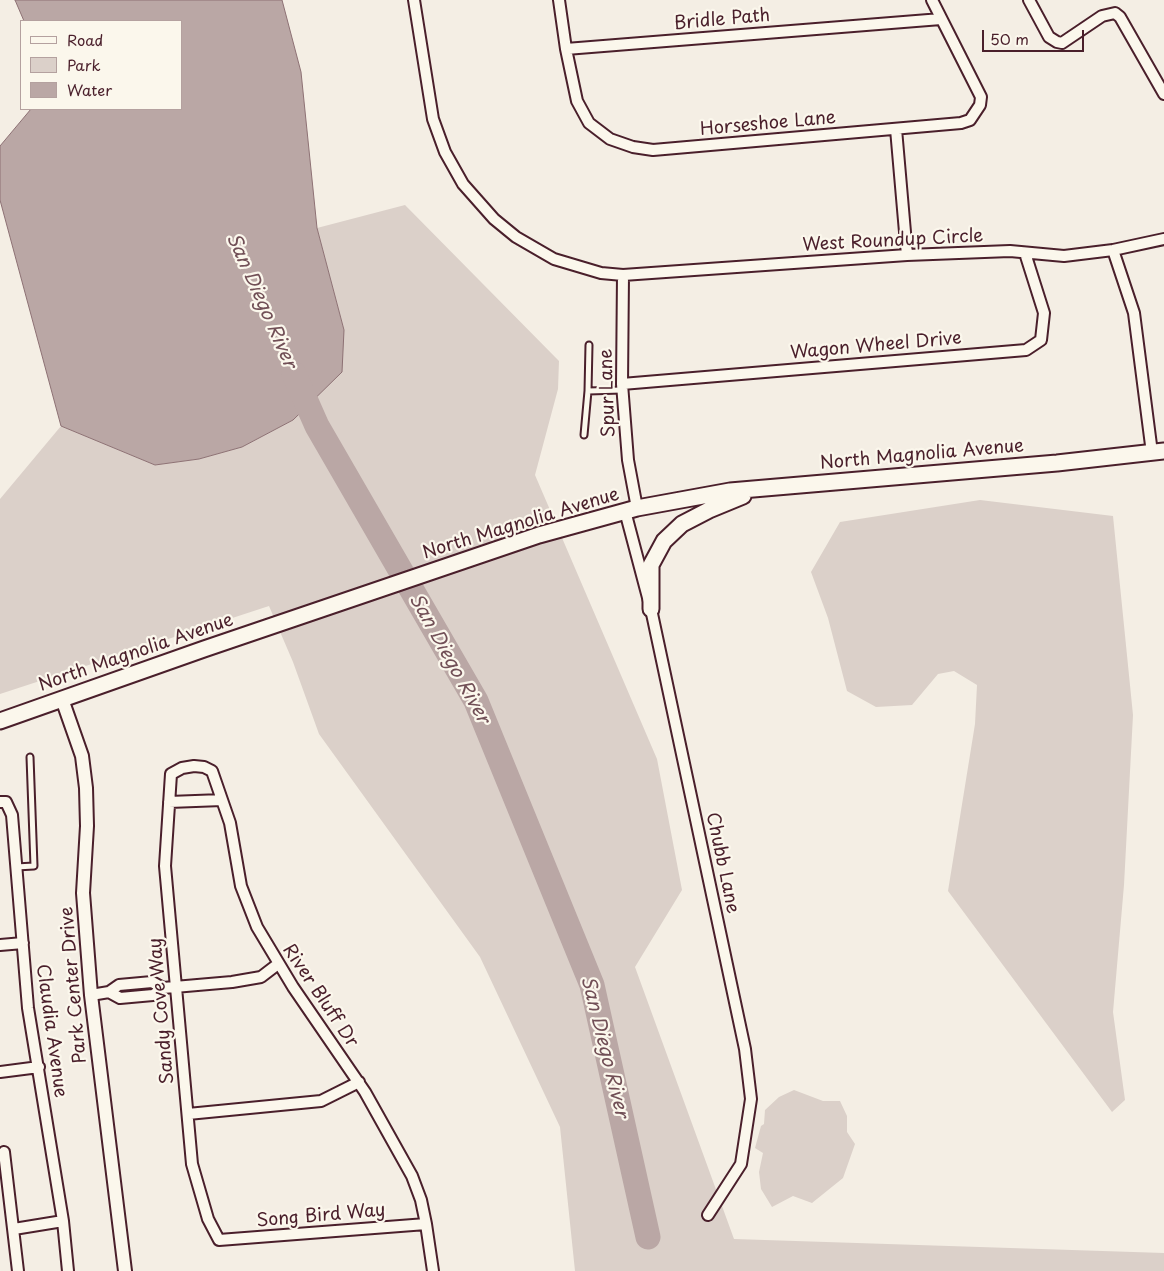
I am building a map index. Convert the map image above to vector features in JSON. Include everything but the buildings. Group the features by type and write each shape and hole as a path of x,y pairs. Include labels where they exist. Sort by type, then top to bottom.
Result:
{"main road":[{"name":"North Magnolia Avenue","path":"0,721 539,535 631,510 761,488 1057,463 1158,452"},
{"path":"651,608 651,565 664,541 682,524 709,510 761,488"}],"street":[{"name":"West Roundup Circle","path":"414,0 433,118 445,152 463,184 494,219 516,238 554,258 601,273 623,275 907,255 1010,251 1064,256 1113,250 1164,240"},
{"name":"Horseshoe Lane","path":"559,0 566,49 577,101 589,123 610,139 633,147 653,150 961,123 970,120 980,105 981,97 932,0"},
{"path":"1029,0 1049,37 1056,42 1062,43 1102,16 1115,13 1120,17 1164,94"},
{"name":"Bridle Path","path":"566,49 941,19"},
{"path":"896,129 907,255"},
{"path":"1113,250 1134,313 1158,452"},
{"name":"Wagon Wheel Drive","path":"622,387 1026,350 1041,340 1044,313 1025,253"},
{"name":"Spur Lane","path":"623,275 622,387 631,510"},
{"name":"Chubb Lane","path":"631,510 745,1049 751,1099 741,1164 708,1215"},
{"name":"Park Center Drive","path":"62,699 82,756 86,788 87,826 83,893 90,995 125,1271"},
{"name":"River Bluff Dr","path":"171,774 182,768 194,766 204,767 212,771 230,823 241,886 257,928 278,964 359,1082 385,1125 412,1176 421,1200 434,1271"},
{"name":"Sandy Cove Way","path":"171,774 165,866 192,1164 208,1219 219,1240"},
{"path":"169,802 222,800"},
{"name":"Claudia Avenue","path":"0,802 6,802 12,816 28,1008 63,1221 68,1271"},
{"path":"0,945 23,943"},
{"path":"90,995 109,992 120,998 153,995 162,988 232,982 261,977 278,964"},
{"path":"0,1072 38,1067"},
{"path":"188,1114 315,1102 331,1097 359,1082"},
{"path":"4,1152 18,1271"},
{"path":"14,1229 63,1221"},
{"name":"Song Bird Way","path":"219,1240 426,1224"}],"lane":[{"path":"584,435 589,345"},
{"path":"588,390 622,387"},
{"path":"16,867 34,866 30,757"}],"green space":[{"path":"405,205 559,361 558,389 535,475 657,759 682,890 635,967 734,1239 1164,1253 1164,1271 575,1271 560,1127 480,957 319,734 293,662 269,606 0,694 0,499 61,426 155,465 199,459 242,447 293,420 344,330 317,228"},
{"path":"980,500 1113,516 1133,715 1124,885 1113,1012 1125,1100 1112,1112 948,891 975,724 977,685 954,671 938,674 912,705 876,707 847,691 828,618 811,572 840,522"},
{"path":"794,1090 823,1101 840,1101 847,1116 847,1132 855,1144 843,1178 812,1203 793,1196 772,1207 761,1189 759,1172 763,1153 755,1148 761,1126 764,1124 765,1110 779,1097"}],"water":[{"path":"15,0 282,0 301,72 317,228 344,330 342,372 293,420 242,447 199,459 155,465 61,426 0,200 0,146 30,110 182,110 182,20 24,20"}],"waterway":[{"name":"San Diego River","path":"294,374 317,426 476,701 592,985 648,1237"}]}
